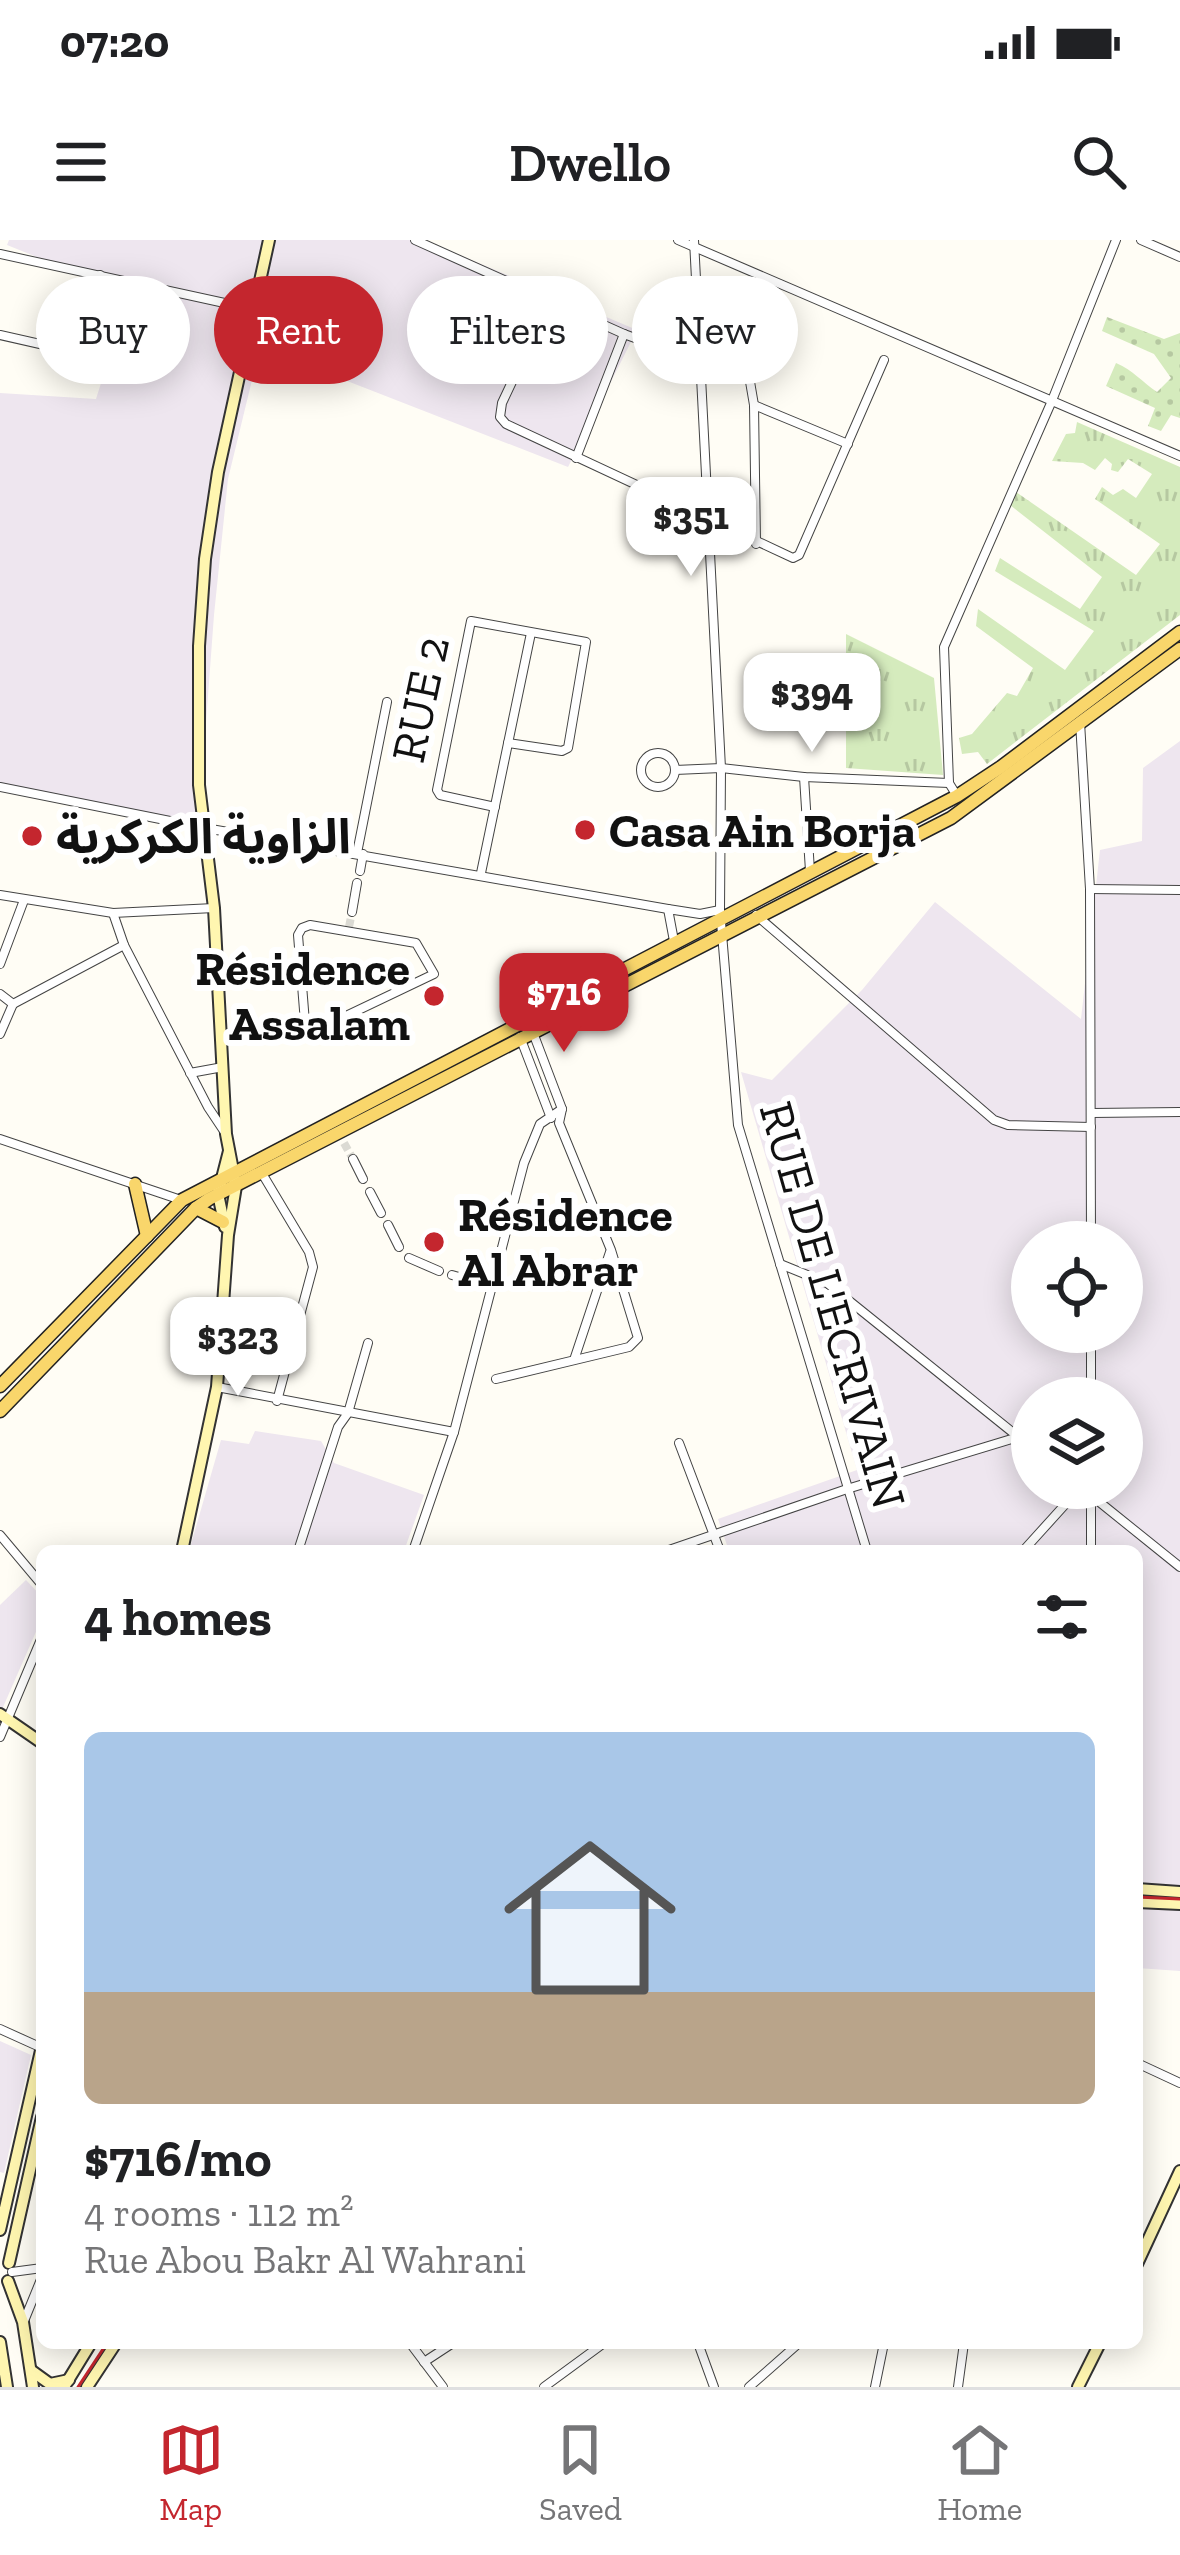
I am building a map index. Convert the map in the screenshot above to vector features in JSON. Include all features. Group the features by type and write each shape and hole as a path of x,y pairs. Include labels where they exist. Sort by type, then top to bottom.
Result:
{"main road":[{"path":"0,1386 182,1200 220,1179 263,1175 342,1139 527,1036 951,818 1180,632"},
{"path":"0,1411 196,1208 236,1179 721,914 956,796 1180,650"},
{"path":"135,1184 147,1236"},
{"path":"196,1208 225,1229"}],"street":[{"path":"260,276 269,240"},
{"path":"415,240 495,276"},
{"path":"678,240 1180,456"},
{"path":"956,796 949,783 944,646 1051,403 1116,240"},
{"path":"1141,240 1180,257"},
{"name":"RUE DE L'ECRIVAIN","path":"695,244 696,276"},
{"path":"0,254 214,300"},
{"path":"0,334 62,349 77,348 87,338 100,275"},
{"path":"608,327 632,337"},
{"path":"576,458 624,334"},
{"path":"511,384 500,417 506,424 756,544 797,557 884,360"},
{"path":"183,1545 217,1387 225,1229 236,1179 226,1134 214,908 197,755 205,559 238,384"},
{"name":"RUE DE L'ECRIVAIN","path":"701,384 721,768 722,936 735,1112 865,1545"},
{"path":"750,384 756,544"},
{"path":"754,405 848,444"},
{"name":"RUE 2","path":"495,807 440,795 437,790 466,644 473,621 531,633"},
{"path":"482,873 508,743 531,633 588,643 568,748 508,743"},
{"path":"360,871 386,702"},
{"path":"1078,717 1090,889 1091,1221"},
{"path":"654,753 666,754 675,770 670,782 659,787 647,783 641,772 644,760 654,753"},
{"path":"675,770 721,768 949,783"},
{"path":"804,776 810,871"},
{"path":"0,787 205,828 668,909 721,914"},
{"path":"352,911 357,883"},
{"path":"1090,889 1180,890"},
{"path":"0,896 113,914 214,908"},
{"path":"0,964 24,900"},
{"path":"744,906 994,1120 1007,1125 1091,1127"},
{"path":"668,909 674,941"},
{"path":"113,914 124,945 226,1134"},
{"path":"310,925 348,929 416,943 434,974 305,1036 299,931 310,925"},
{"path":"0,1034 13,1004 124,945"},
{"path":"0,994 13,1004"},
{"path":"520,1022 562,1109 559,1123"},
{"path":"496,1378 629,1347 639,1331 559,1123 549,1116 527,1036"},
{"path":"190,1073 223,1067"},
{"path":"415,1545 454,1432 534,1132 562,1109"},
{"path":"1091,1113 1180,1112"},
{"path":"0,1139 196,1208"},
{"path":"225,1229 218,1194 230,1148"},
{"path":"353,1159 363,1179"},
{"path":"263,1175 309,1252 313,1267 277,1401"},
{"path":"370,1192 381,1213"},
{"path":"388,1225 399,1247"},
{"path":"575,1357 610,1250"},
{"path":"409,1258 439,1271"},
{"path":"780,1264 827,1283 1011,1431"},
{"path":"452,1275 473,1281"},
{"path":"300,1545 368,1343"},
{"path":"217,1387 454,1432"},
{"path":"683,1545 1011,1439"},
{"path":"679,1444 718,1545"},
{"path":"1029,1545 1062,1509"},
{"path":"1091,1509 1091,1545"},
{"path":"1111,1509 1180,1567"},
{"path":"0,1535 36,1578"},
{"path":"0,1737 3,1717 36,1648"},
{"path":"3,1717 36,1739"},
{"path":"1143,1889 1180,1892"},
{"path":"1143,1902 1180,1904"},
{"path":"0,2029 36,2044"},
{"path":"1143,2065 1180,2083"},
{"path":"0,2230 36,2071"},
{"path":"33,2387 23,2322 6,2271 36,2143"},
{"path":"1143,2251 1180,2170"},
{"path":"6,2271 36,2273"},
{"path":"23,2322 36,2288"},
{"path":"0,2342 7,2387"},
{"path":"32,2371 50,2384 67,2384 87,2349"},
{"path":"87,2387 112,2349"},
{"path":"414,2349 443,2387"},
{"path":"424,2362 444,2349"},
{"path":"544,2387 596,2349"},
{"path":"700,2349 714,2387"},
{"path":"783,2349 785,2354"},
{"path":"749,2387 791,2349"},
{"path":"875,2387 883,2349"},
{"path":"958,2387 963,2349"},
{"path":"1078,2387 1097,2349"}],"shaded area":[{"path":"9,240 424,240 509,276 407,276 407,384 608,384 608,318 632,328 632,340 568,467 355,384 383,384 383,276 214,276 214,384 251,384 228,479 198,830 0,790 0,393 96,399 101,384 190,384 190,276 84,276 7,245"},
{"path":"1180,741 1180,1971 1143,1968 1143,1545 727,1545 718,1519 857,1470 741,1072 772,1080 862,990 935,902 1081,1019 1100,850 1142,841 1143,768"},
{"path":"255,1431 321,1441 334,1463 424,1495 406,1545 191,1545 221,1440 249,1444"},
{"path":"26,1580 36,1591 36,1632 0,1714 0,1605"},
{"path":"0,2041 31,2055 4,2173 0,2172"}],"green space":[{"path":"1107,317 1164,339 1180,333 1180,418 1171,415 1161,431 1148,426 1155,408 1106,386 1116,363 1157,392 1171,378 1154,354 1102,331"},
{"path":"1077,422 1180,467 1180,615 987,764 978,752 962,754 959,738 972,734 1007,693 1017,696 1033,668 976,626 978,609 1065,670 1094,631 995,571 1000,558 1080,609 1102,577 1010,505 1016,492 1136,575 1160,544 1095,499 1102,487 1113,495 1123,489 1136,498 1152,474 1128,459 1118,472 1111,470 1105,458 1095,470 1083,463 1052,461 1066,434 1075,433"},
{"path":"846,634 934,678 943,775 846,768"}],"tunnel":[{"path":"349,927 352,912"},
{"path":"344,1143 353,1159"}],"tram line":[{"path":"1143,1897 1180,1899"},
{"path":"78,2387 103,2349"}],"place":[{"name":"Casa Ain Borja","path":"585,830"},
{"name":"الزاوية الكركرية","path":"32,836"},
{"name":"Résidence Assalam","path":"434,996"},
{"name":"Résidence Al Abrar","path":"434,1242"}]}
